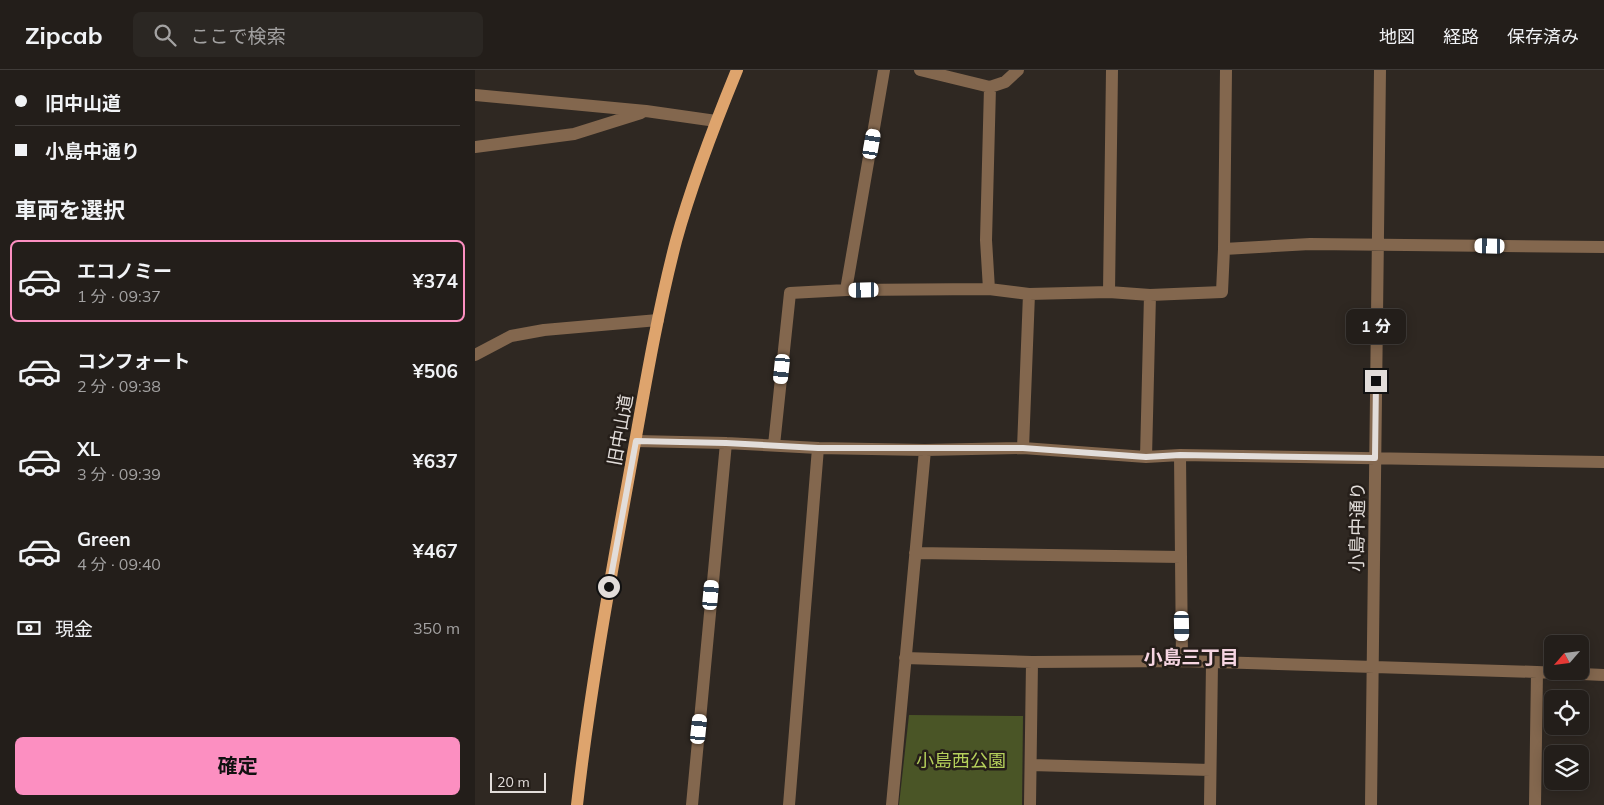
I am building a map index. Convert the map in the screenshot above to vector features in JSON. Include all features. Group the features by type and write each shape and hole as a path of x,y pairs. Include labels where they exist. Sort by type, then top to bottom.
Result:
{"main road":[{"name":"旧中山道","path":"577,805 582,760 606,606 658,320 676,241 696,176 737,70"}],"street":[{"path":"846,290 884,70"},
{"path":"920,70 989,87 1005,82 1018,70"},
{"path":"1109,292 1112,70"},
{"path":"774,445 789,293 846,290 989,289 1029,294 1109,292 1150,295 1222,292 1225,70"},
{"name":"小島中通り","path":"1371,805 1380,70"},
{"path":"989,87 986,240 989,289"},
{"path":"475,95 646,111 716,121"},
{"path":"475,147 574,134 646,111"},
{"path":"1224,249 1310,244 1604,247"},
{"path":"1023,448 1029,294"},
{"path":"1146,457 1150,295"},
{"path":"475,355 511,336 545,330 658,320"},
{"path":"636,441 925,450 1023,448 1146,457 1180,455 1604,462"},
{"path":"692,805 726,443"},
{"path":"789,805 818,448"},
{"path":"891,805 925,450"},
{"path":"1180,455 1183,661"},
{"path":"915,553 1181,557"},
{"path":"905,658 1031,662 1183,661 1604,675"},
{"path":"1030,805 1031,662"},
{"path":"1210,805 1212,663"},
{"path":"1535,805 1537,672"},
{"path":"1031,765 1210,770"}],"green space":[{"name":"小島西公園","path":"909,715 1023,716 1022,805 899,805"}],"district":[{"name":"小島三丁目","path":"1191,657"}],"route":[{"path":"609,587 636,441 925,450 1023,448 1146,457 1180,455 1375,458 1376,381"}]}
